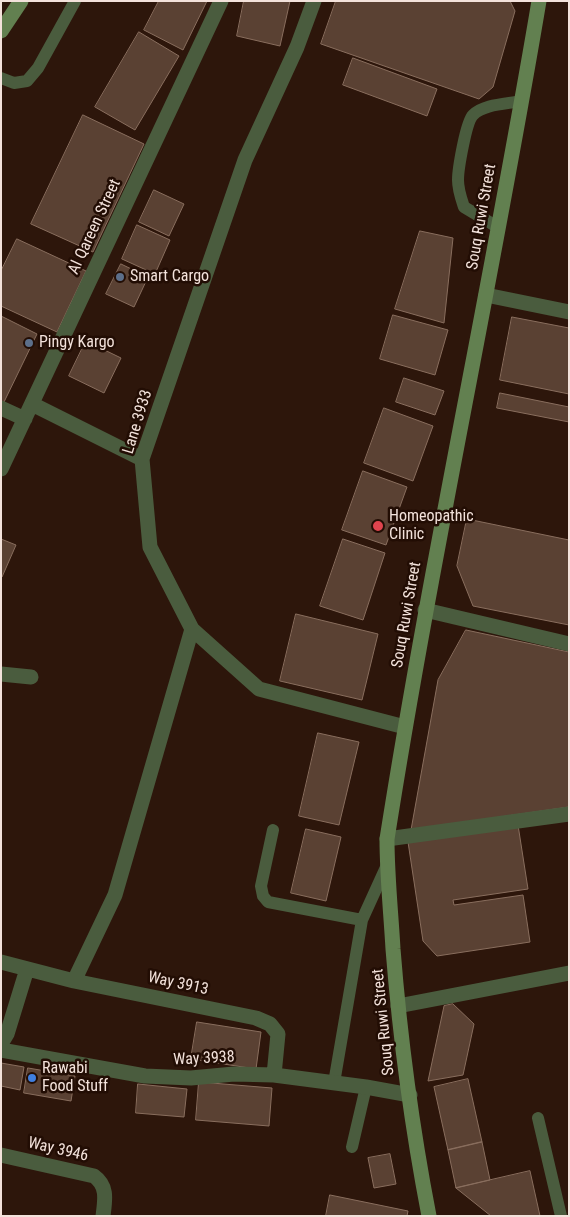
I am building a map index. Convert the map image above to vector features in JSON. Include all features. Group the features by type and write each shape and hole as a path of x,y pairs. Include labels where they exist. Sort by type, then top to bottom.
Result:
{"main road":[{"path":"1,31 21,1"},
{"name":"Souq Ruwi Street","path":"430,1214 410,1095 398,1006 387,865 387,839 425,610 486,294 537,6"}],"street":[{"name":"Al Qareen Street","path":"1,468 221,1"},
{"name":"Lane 3933","path":"314,1 297,47 245,160 142,460 150,547 192,629 259,689 405,727"},
{"path":"486,294 569,312"},
{"path":"32,404 142,460"},
{"path":"1,408 25,419"},
{"path":"425,610 569,644"},
{"path":"74,981 114,894 192,629"},
{"path":"1,674 31,677"},
{"path":"387,839 569,814"},
{"name":"Way 3913","path":"1,962 74,981 256,1018 270,1024 278,1034 274,1075"},
{"path":"1,1044 10,1027 27,969"},
{"path":"398,1006 569,973"},
{"name":"Way 3938","path":"1,1050 145,1076 191,1078 234,1074 274,1075 366,1087 410,1095"},
{"name":"Way 3946","path":"1,1156 94,1176 106,1196 103,1216"}],"lane":[{"path":"1,78 14,83 27,81 38,68 75,1"},
{"path":"498,228 464,207 462,201 458,178 466,129 472,116 484,109 521,101"},
{"path":"272,830 261,886 262,896 268,902 362,920"},
{"path":"334,1083 362,920 387,865"},
{"path":"352,1147 366,1087"},
{"path":"538,1118 561,1216"}],"building":[{"path":"159,1 207,1 183,50 144,30"},
{"path":"244,1 290,1 280,46 237,36"},
{"path":"336,1 510,1 515,11 493,87 479,99 321,44"},
{"path":"139,32 179,56 135,130 95,107"},
{"path":"353,58 437,89 427,116 343,85"},
{"path":"83,115 144,144 93,252 31,224"},
{"path":"154,190 184,204 169,236 139,222"},
{"path":"137,225 170,240 155,274 122,259"},
{"path":"420,231 453,238 444,323 395,309"},
{"path":"17,239 86,271 57,332 1,306 1,271"},
{"path":"121,264 148,277 134,307 106,294"},
{"path":"393,315 448,330 435,375 380,359"},
{"path":"1,316 37,334 4,402 1,401"},
{"path":"512,317 569,328 569,394 500,380"},
{"path":"86,341 121,358 104,393 69,376"},
{"path":"404,378 444,391 435,415 396,402"},
{"path":"500,393 569,407 569,422 497,408"},
{"path":"384,408 433,426 413,481 364,463"},
{"path":"363,471 407,487 386,545 342,530"},
{"path":"467,519 569,540 569,625 473,606 457,566"},
{"path":"1,539 16,545 2,577 1,577"},
{"path":"343,539 385,553 363,620 320,606"},
{"path":"296,614 378,634 362,700 280,681"},
{"path":"466,630 569,652 569,807 411,830 438,680"},
{"path":"318,733 359,742 339,825 299,816"},
{"path":"518,825 528,889 453,900 454,905 523,895 530,942 437,956 423,941 408,842"},
{"path":"306,829 341,837 326,901 291,893"},
{"path":"453,1004 474,1024 463,1075 428,1081 444,1006"},
{"path":"197,1022 261,1032 256,1069 191,1059"},
{"path":"1,1063 24,1067 20,1090 1,1086"},
{"path":"28,1068 75,1076 71,1101 24,1093"},
{"path":"468,1079 482,1142 448,1150 434,1087"},
{"path":"199,1082 272,1088 269,1126 196,1120"},
{"path":"138,1084 187,1089 184,1117 136,1113"},
{"path":"482,1142 490,1180 456,1188 448,1150"},
{"path":"390,1154 396,1184 374,1188 368,1158"},
{"path":"530,1171 540,1216 491,1216 456,1188"},
{"path":"330,1195 408,1211 407,1216 326,1216"}],"place":[{"name":"Smart Cargo","path":"120,277"},
{"name":"Pingy Kargo","path":"29,343"},
{"name":"Homeopathic Clinic","path":"378,526"},
{"name":"Rawabi Food Stuff","path":"32,1078"}]}
